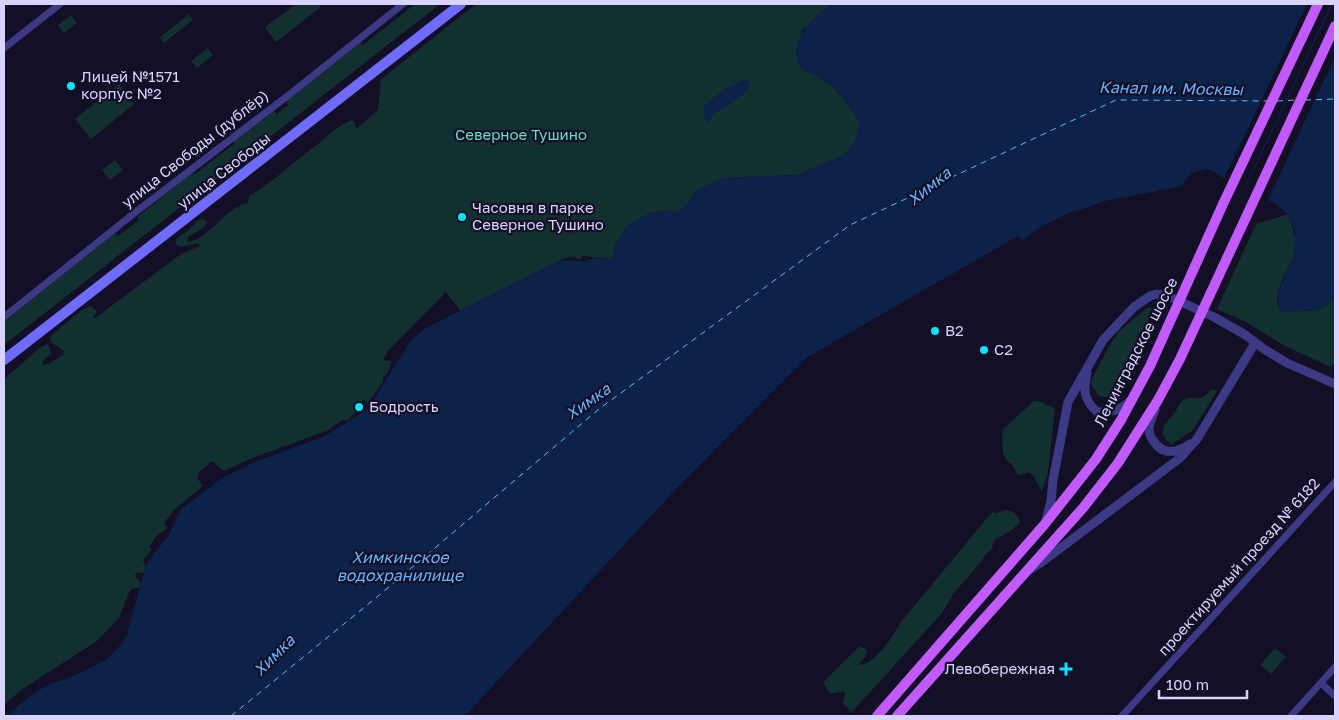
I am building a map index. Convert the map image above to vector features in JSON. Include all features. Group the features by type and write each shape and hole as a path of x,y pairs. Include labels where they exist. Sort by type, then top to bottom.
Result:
{"main road":[{"name":"улица Свободы","path":"4,360 461,4"},
{"name":"Ленинградское шоссе","path":"877,716 1044,525 1096,459 1122,420 1184,293 1223,204 1318,4"},
{"path":"897,716 1083,508 1118,463 1158,400 1199,318 1335,26"}],"street":[{"path":"4,48 60,4"},
{"name":"улица Свободы (дублёр)","path":"4,317 136,211 290,94 403,4"},
{"path":"1044,525 1051,501 1055,466 1068,402 1103,340 1134,307 1150,296 1163,294 1231,325 1287,363 1335,384"},
{"path":"1026,571 1042,562 1169,467 1197,440 1255,342"},
{"path":"1088,366 1084,394 1087,401 1097,412 1111,412 1120,409 1134,397"},
{"path":"1158,400 1149,428 1150,435 1156,445 1165,452 1174,452 1197,440"},
{"name":"проектируемый проезд № 6182","path":"1122,716 1335,482"},
{"path":"1291,716 1335,667"},
{"path":"1320,683 1335,696"}],"green space":[{"path":"296,4 319,4 321,7 276,42 265,27"},
{"path":"415,4 440,4 4,345 4,322 115,233 118,236 139,220 137,217 193,172 195,174 235,143 233,141 274,111 277,114 288,105 286,101 360,42 363,45"},
{"name":"Северное Тушино","path":"476,4 830,4 802,31 803,70 822,79 843,97 860,123 856,139 850,149 841,157 797,175 723,178 678,213 665,210 648,214 615,245 614,255 610,259 582,256 580,259 565,258 461,311 446,292 388,351 383,360 392,361 388,372 383,377 383,382 367,404 364,400 348,420 341,421 326,431 250,459 224,471 212,461 199,472 197,478 203,486 175,509 164,523 167,527 166,530 157,535 149,547 152,549 143,561 145,568 143,573 136,573 135,576 141,583 140,587 130,590 119,618 97,641 21,690 4,705 4,379 41,347 48,344 51,354 43,361 43,365 63,355 64,351 51,342 50,336 82,310 91,306 97,312 93,317 94,319 181,254 200,246 198,243 181,247 177,245 175,240 198,220 204,219 207,223 188,237 187,242 203,236 231,211 248,203 249,196 340,126 354,120 356,129 378,110 381,79"},
{"path":"189,14 193,20 164,43 160,37"},
{"path":"71,15 77,23 64,33 58,25"},
{"path":"208,48 213,55 197,68 191,61"},
{"path":"119,84 134,104 91,139 75,119"},
{"path":"115,160 123,170 110,180 102,170"},
{"path":"1288,214 1292,224 1295,251 1278,291 1278,305 1282,311 1286,312 1308,311 1321,308 1335,299 1335,363 1331,367 1283,345 1246,322 1217,309 1256,224"},
{"path":"1148,307 1152,309 1147,325 1137,336 1136,350 1125,366 1125,380 1114,398 1099,396 1091,384 1108,348 1118,332"},
{"path":"1211,389 1217,391 1193,430 1171,445 1163,435 1165,424 1182,401 1188,398 1201,398"},
{"path":"1034,401 1039,401 1055,409 1048,472 1042,491 1032,474 1025,473 1018,476 1012,464 1007,461 1003,453 1002,433 1004,428"},
{"path":"1005,510 1015,514 1020,523 995,540 992,549 954,593 942,613 851,713 842,704 845,696 844,691 830,694 823,682 860,646 866,649 867,654 859,665 865,664 877,655 900,623 992,512 997,513"},
{"path":"1275,648 1286,657 1271,674 1260,665"}],"water":[{"name":"Химкинское водохранилище","path":"830,4 1335,4 1335,299 1320,310 1283,312 1279,309 1278,292 1294,255 1295,232 1288,214 1274,203 1229,183 1209,169 1190,173 1182,186 1105,201 1073,211 1044,225 1022,241 1018,236 806,358 678,487 465,716 6,716 30,696 49,684 71,677 94,666 107,659 117,649 126,637 147,563 169,535 180,510 222,478 255,462 325,436 368,409 411,340 426,328 558,261 574,260 583,262 594,258 610,259 614,255 615,245 628,225 648,214 666,210 678,213 697,190 723,178 797,175 841,157 850,149 856,139 859,122 838,91 825,81 802,69 796,56 799,39 803,32 812,20"},
{"path":"746,79 749,81 748,91 713,115 708,123 705,121 704,105 727,88"}],"pier":[{"path":"1307,4 1331,4 1243,191 1227,185 1223,181"},
{"path":"1333,4 1335,4 1335,57 1267,202 1244,191"}],"ferry route":[{"path":"1305,100 1335,99"},
{"path":"231,716 377,597 599,409 850,225 1116,100 1268,101"},
{"path":"1277,101 1296,100"}],"place":[{"name":"Лицей №1571 корпус №2","path":"71,86"},
{"name":"Часовня в парке Северное Тушино","path":"462,217"},
{"name":"B2","path":"935,331"},
{"name":"C2","path":"984,350"},
{"name":"Бодрость","path":"359,407"},
{"name":"Левобережная","path":"1066,669"}],"water label":[{"name":"Канал им. Москвы","path":"1171,88"},
{"name":"Химка","path":"929,186"},
{"name":"Химка","path":"588,401"},
{"name":"Химка","path":"274,655"}]}
